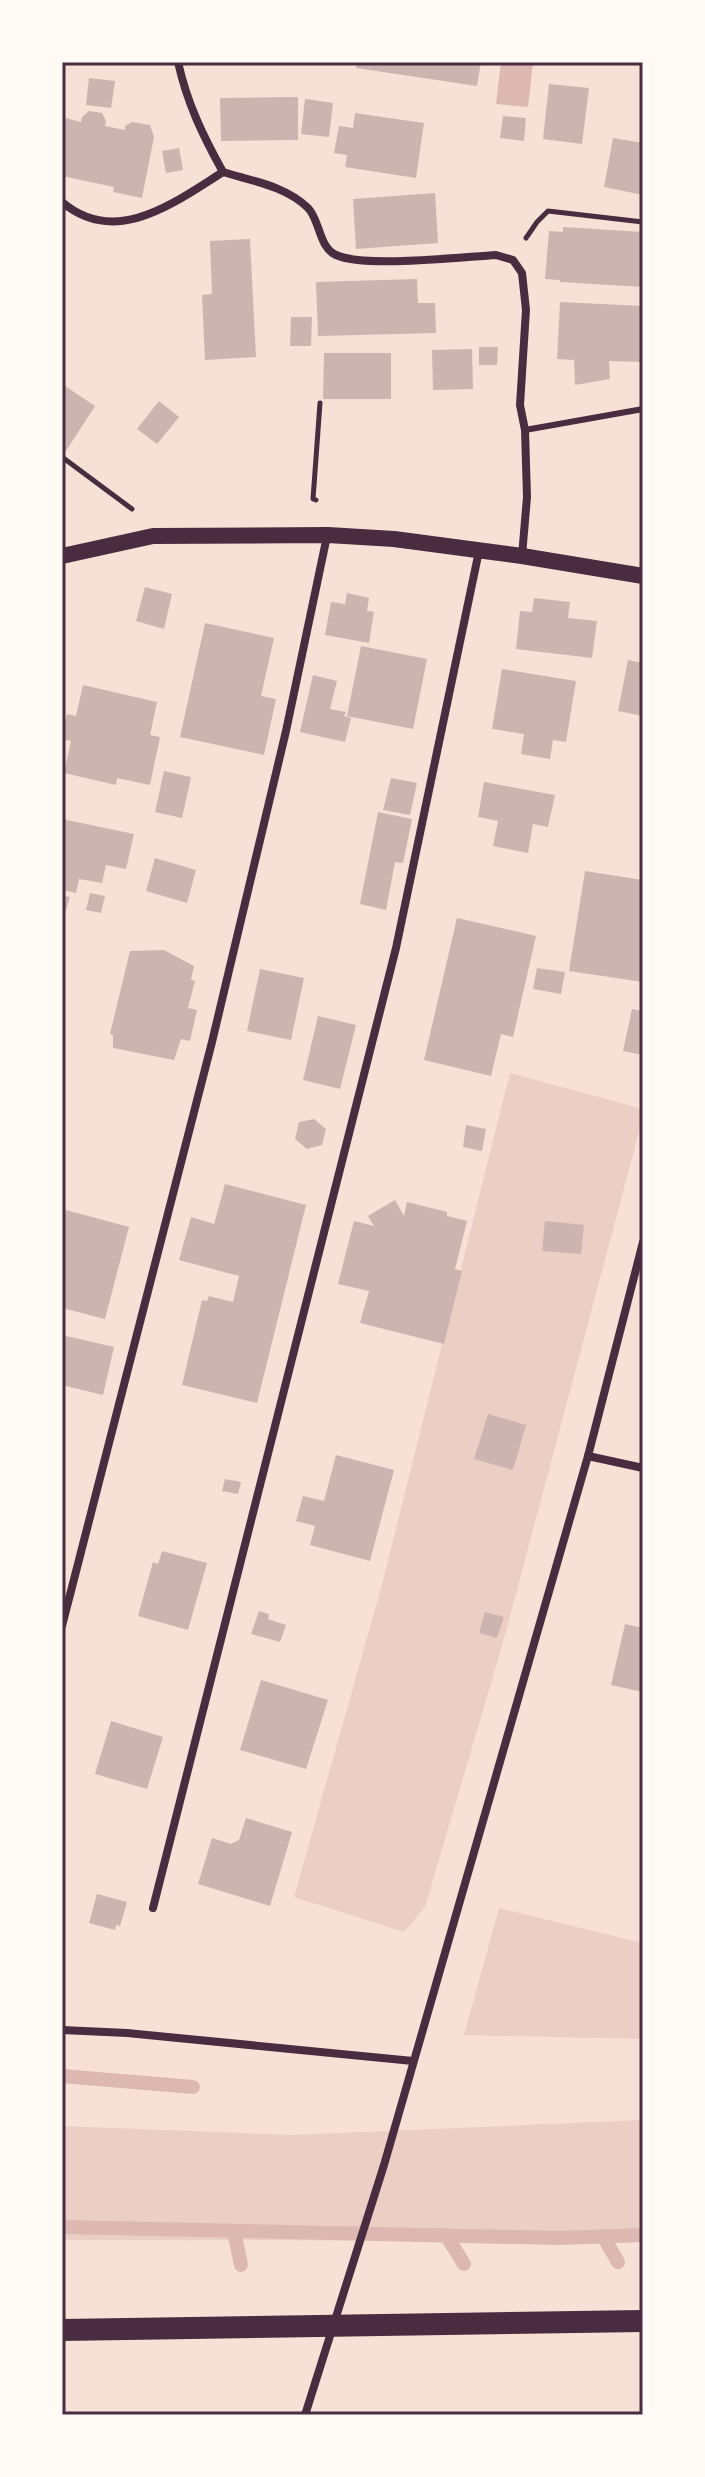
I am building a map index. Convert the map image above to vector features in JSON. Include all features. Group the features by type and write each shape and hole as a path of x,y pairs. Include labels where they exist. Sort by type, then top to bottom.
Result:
{"highway":[{"path":"62,2330 643,2321"}],"main road":[{"path":"62,556 153,536 328,535 394,539 643,576"}],"street":[{"path":"178,62 185,95 198,127 223,172 288,193 310,210 328,249 336,256 368,260 496,255 513,260 522,273 526,310 520,405 525,430 527,497 522,556"},
{"path":"62,202 104,223 140,218 170,206 223,172"},
{"path":"62,1626 216,1027 286,731 328,535"},
{"path":"153,1908 396,948 479,551"},
{"path":"305,2415 382,2171 588,1456 643,1242"},
{"path":"588,1456 643,1468"},
{"path":"62,2030 127,2033 413,2061"}],"lane":[{"path":"525,430 643,409"}],"path":[{"path":"513,260 537,222 548,211 643,222"},
{"path":"313,499 320,403"},
{"path":"62,457 131,508 153,536"}],"shaded area":[{"path":"501,62 533,62 528,107 496,104"},
{"path":"510,1073 643,1109 643,1117 502,1646 425,1907 404,1932 294,1897 383,1581"},
{"path":"499,1908 643,1943 643,2039 464,2035"},
{"path":"643,2120 643,2241 62,2240 62,2126 291,2135"}],"building":[{"path":"357,62 481,62 477,86 356,68"},
{"path":"89,78 115,81 111,108 86,105"},
{"path":"549,84 589,88 582,144 543,139"},
{"path":"298,97 298,140 221,141 220,98"},
{"path":"305,99 333,103 329,137 301,134"},
{"path":"89,111 102,113 105,126 125,130 125,126 132,122 150,125 154,137 142,198 113,192 114,187 62,176 62,136 66,118 81,122"},
{"path":"355,113 424,123 416,178 345,167 347,155 334,153 339,126 353,128"},
{"path":"503,116 526,118 524,141 500,138"},
{"path":"613,138 643,143 643,195 604,187"},
{"path":"179,148 183,170 166,173 162,151"},
{"path":"435,193 438,243 356,249 353,199"},
{"path":"563,227 643,232 643,287 545,279 549,231 563,232"},
{"path":"250,239 256,357 205,360 202,295 212,294 210,241"},
{"path":"417,279 418,303 435,303 436,333 318,336 316,282"},
{"path":"560,302 643,306 643,362 609,361 610,379 575,385 574,360 557,359"},
{"path":"291,317 312,317 311,346 290,346"},
{"path":"479,347 498,347 497,365 479,365"},
{"path":"472,349 473,389 433,390 432,350"},
{"path":"324,353 391,353 391,399 323,399"},
{"path":"62,384 95,406 66,451 62,448"},
{"path":"159,401 179,417 157,444 137,429"},
{"path":"145,587 172,594 164,629 136,621"},
{"path":"347,593 369,598 367,611 374,612 369,643 325,635 331,602 345,604"},
{"path":"534,598 570,602 568,618 597,621 592,658 516,649 520,611 532,612"},
{"path":"205,623 274,638 261,696 276,699 264,755 180,737"},
{"path":"361,646 427,659 413,729 347,716"},
{"path":"628,660 643,663 643,716 618,711"},
{"path":"502,669 576,681 566,742 553,740 550,759 521,754 524,734 492,729"},
{"path":"313,675 337,681 330,709 346,712 344,716 351,718 345,742 300,732"},
{"path":"83,685 157,702 150,735 160,737 150,785 117,778 116,785 64,773 71,741 62,739 62,736 67,714 76,716"},
{"path":"164,771 191,777 182,818 155,812"},
{"path":"391,778 417,783 410,815 383,810"},
{"path":"484,782 555,795 548,827 533,824 528,853 493,846 498,821 478,817"},
{"path":"378,812 412,819 403,863 395,862 386,910 360,904"},
{"path":"62,819 134,834 126,869 106,865 102,883 79,879 76,893 62,890"},
{"path":"155,858 196,870 187,903 146,891"},
{"path":"585,871 643,880 643,982 569,971"},
{"path":"90,893 105,896 101,913 86,910"},
{"path":"62,895 70,897 63,920 62,920"},
{"path":"457,918 536,936 513,1037 501,1034 491,1076 424,1060"},
{"path":"164,950 194,966 191,980 195,981 188,1008 197,1010 190,1041 181,1039 174,1060 113,1048 113,1035 110,1034 130,951"},
{"path":"537,968 565,972 561,994 533,989"},
{"path":"260,969 304,978 291,1040 247,1031"},
{"path":"632,1009 643,1011 643,1055 623,1051"},
{"path":"318,1016 356,1025 340,1089 303,1080"},
{"path":"314,1119 326,1129 322,1145 307,1149 295,1139 299,1122"},
{"path":"466,1125 486,1129 482,1151 463,1147"},
{"path":"225,1184 306,1205 257,1403 182,1385 202,1300 207,1301 209,1296 233,1302 239,1276 179,1260 191,1217 214,1224"},
{"path":"395,1200 404,1216 407,1202 447,1212 447,1216 467,1221 455,1269 462,1271 444,1344 360,1323 369,1291 338,1284 354,1221 374,1226 368,1216"},
{"path":"66,1210 129,1227 105,1319 62,1308 62,1226"},
{"path":"545,1221 584,1225 581,1254 542,1251"},
{"path":"62,1335 114,1347 103,1395 62,1385"},
{"path":"488,1414 526,1425 513,1470 474,1459"},
{"path":"336,1455 394,1470 370,1561 310,1545 315,1526 296,1521 303,1496 324,1501"},
{"path":"225,1479 241,1482 238,1494 222,1491"},
{"path":"162,1551 207,1563 188,1630 138,1616 153,1562 158,1564"},
{"path":"259,1611 269,1614 268,1619 286,1625 280,1642 251,1634"},
{"path":"485,1612 504,1617 497,1638 479,1633"},
{"path":"625,1624 643,1628 643,1692 611,1685"},
{"path":"261,1680 328,1700 306,1769 240,1750"},
{"path":"111,1721 163,1737 147,1789 95,1774"},
{"path":"246,1818 292,1832 270,1906 198,1884 212,1838 231,1844 239,1840"},
{"path":"97,1894 127,1902 120,1926 116,1925 115,1930 89,1923"}],"waterway":[{"path":"62,2076 193,2087"},
{"path":"62,2227 559,2238 643,2235"},
{"path":"234,2231 241,2265"},
{"path":"446,2235 464,2264"},
{"path":"603,2236 618,2262"}]}
